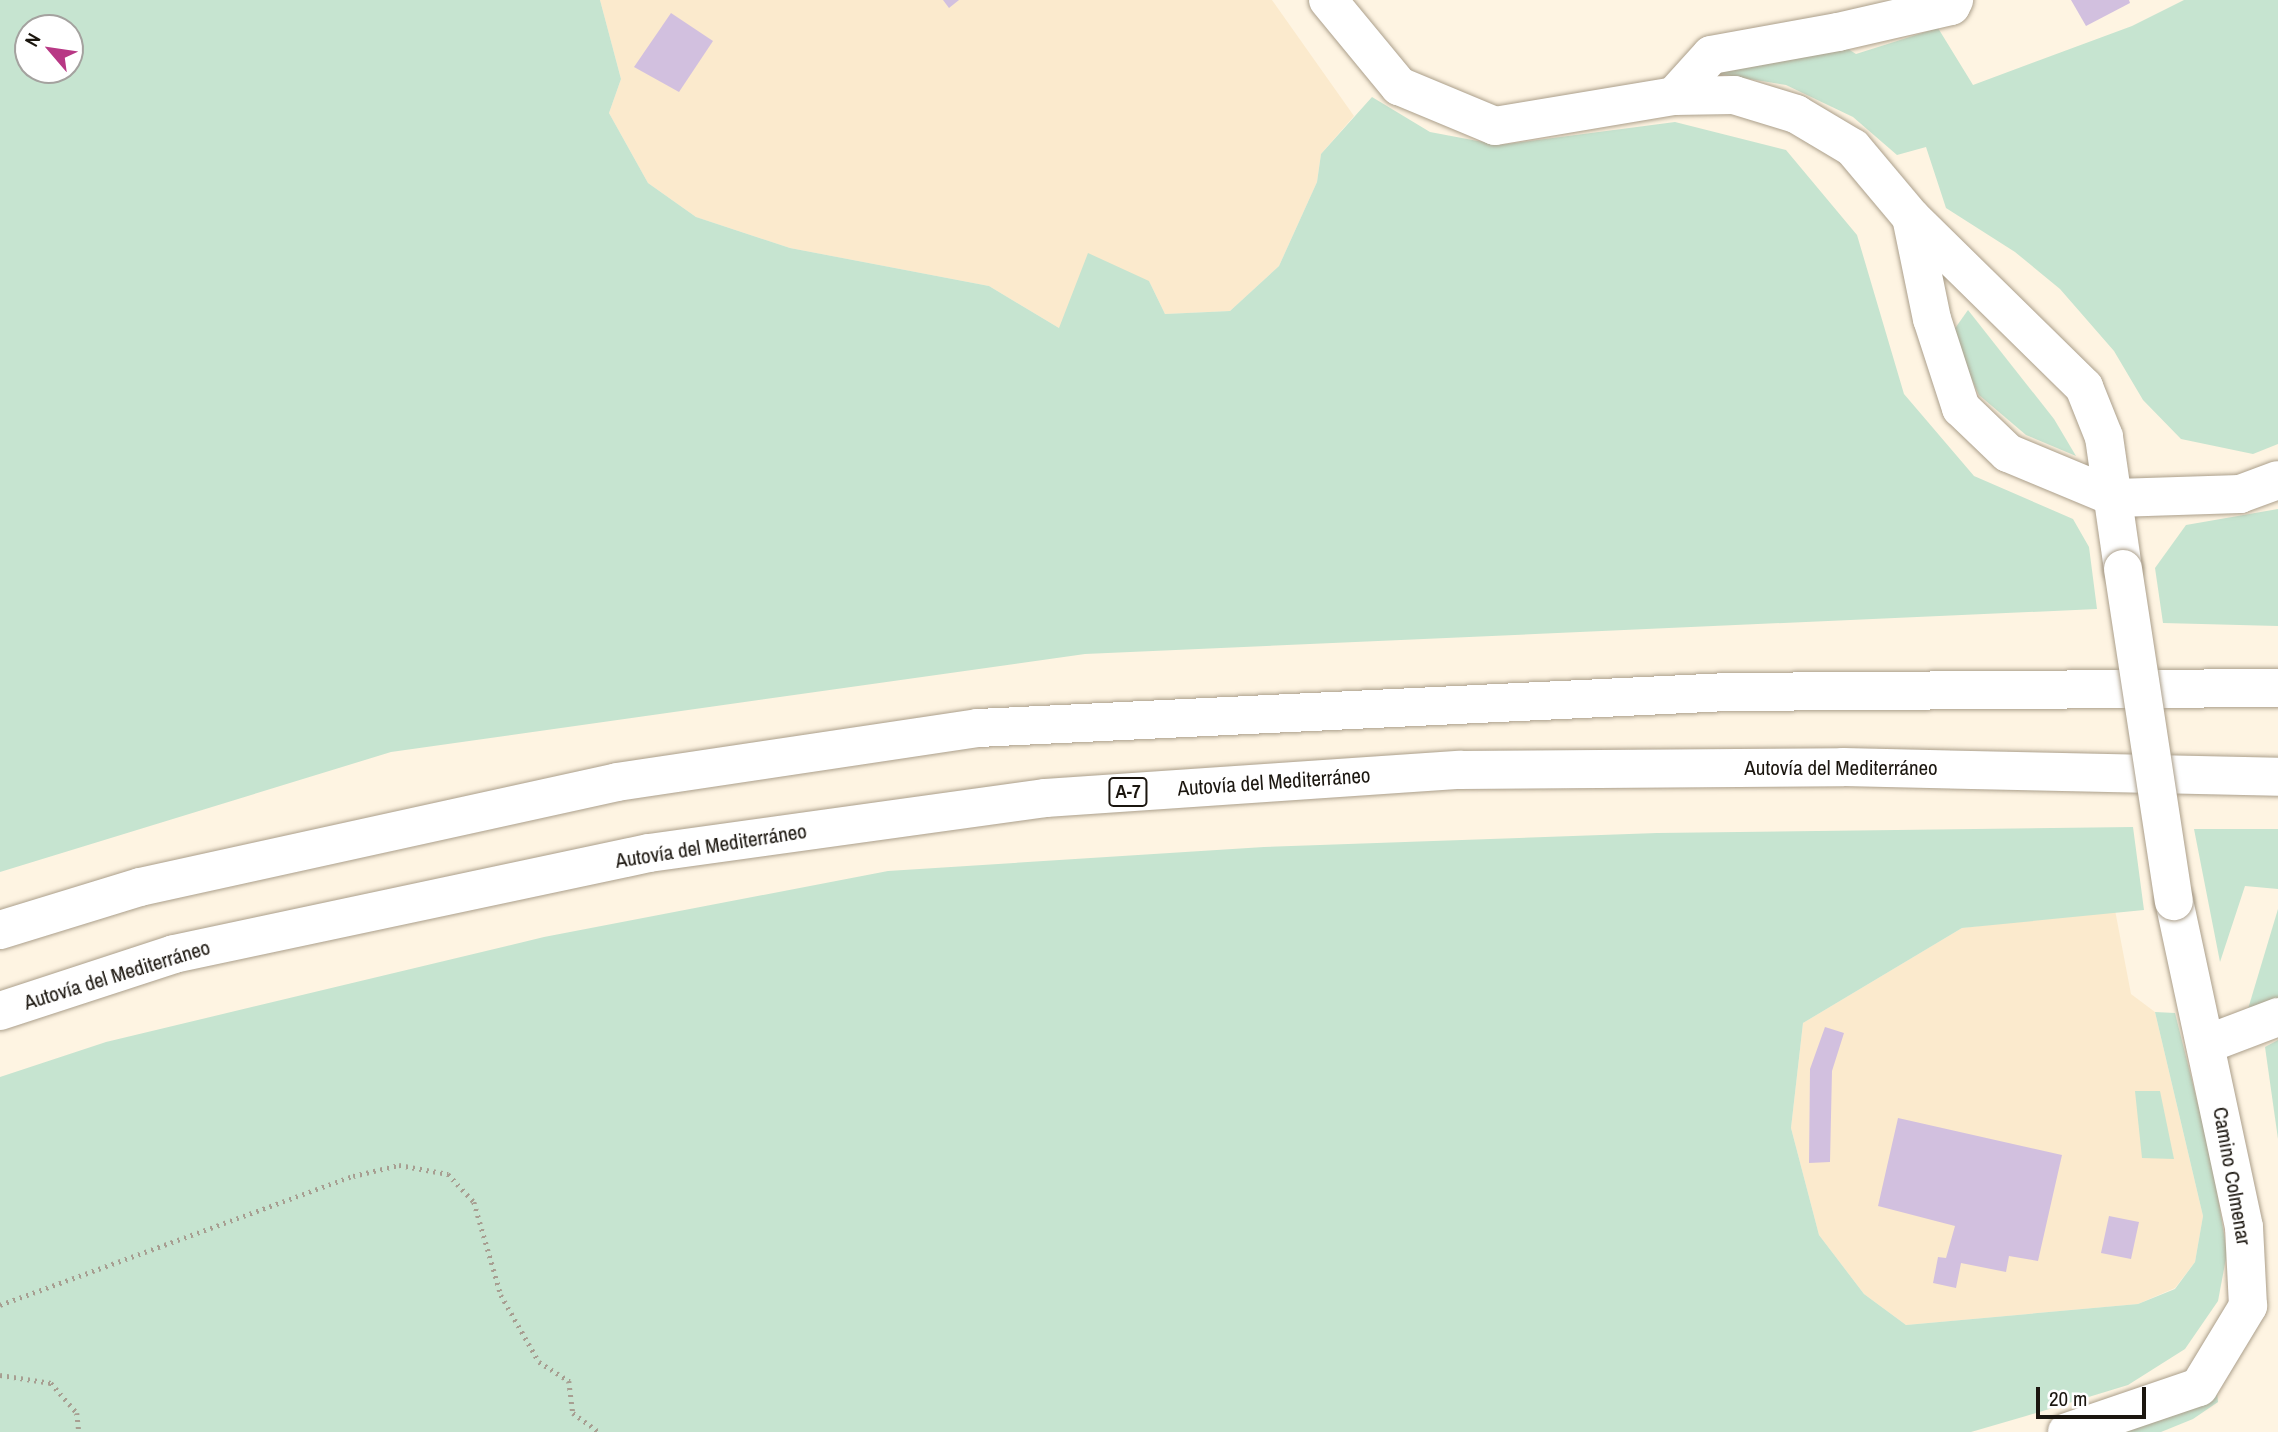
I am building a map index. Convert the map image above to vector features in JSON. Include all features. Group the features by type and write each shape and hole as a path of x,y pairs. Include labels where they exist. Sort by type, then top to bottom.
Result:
{"main road":[{"name":"Camino Colmenar","path":"1328,0 1399,86 1495,126 1674,96 1734,95 1796,114 1853,148 1911,217 2084,387 2104,437 2116,498 2123,569 2174,901 2207,1044 2244,1227 2248,1306 2199,1387 2067,1432"},
{"path":"1674,96 1711,55 1850,29 1951,6 1954,0"},
{"path":"1911,217 1932,319 1961,408 2008,453 2116,498 2240,494 2278,480"},
{"path":"0,930 140,887 617,782 978,728 1727,692 2278,688"},
{"name":"Autovía del Mediterráneo","path":"0,1011 174,954 649,853 1046,798 1459,770 1843,767 2278,777"},
{"path":"2207,1044 2278,1017"}],"path":[{"path":"0,1306 353,1176 399,1165 448,1174 474,1202 501,1295 539,1362 569,1381 573,1413 598,1432"},
{"path":"0,1375 51,1383 77,1413 79,1432"}],"shaded area":[{"path":"600,0 1272,0 1354,116 1321,154 1317,182 1279,266 1230,311 1165,314 1149,281 1059,328 989,286 790,248 696,217 648,183 609,113 621,79"},
{"path":"2115,910 2131,994 2155,1012 2203,1216 2195,1262 2175,1288 2138,1304 1906,1325 1864,1294 1819,1235 1791,1128 1803,1023 1962,928"}],"green space":[{"path":"0,0 600,0 621,79 609,113 648,183 696,217 790,248 989,286 1059,328 1088,253 1149,281 1165,314 1230,311 1279,266 1317,182 1321,154 1372,97 1430,132 1499,145 1675,122 1786,150 1857,235 1904,394 1974,476 2073,519 2089,547 2097,609 1085,654 391,752 0,872"},
{"path":"2184,0 2278,0 2278,444 2253,454 2181,439 2143,400 2114,351 2060,289 2015,252 1946,208 1926,147 1897,155 1853,117 1786,85 1713,73 1840,44 1856,54 1938,28 1973,85 2132,26"},
{"path":"1968,310 2054,419 2076,456 2026,435 1979,395 1951,334"},
{"path":"2278,509 2278,626 2163,623 2155,568 2186,525"},
{"path":"2133,827 2144,910 1962,928 1803,1023 1791,1128 1819,1235 1864,1294 1906,1325 2138,1304 2175,1289 2195,1262 2203,1216 2155,1012 2175,1013 2212,1160 2227,1253 2218,1301 2185,1349 2128,1385 1971,1432 0,1432 0,1077 106,1042 544,937 888,871 1264,847 1657,833"},
{"path":"2194,829 2278,829 2278,889 2245,886 2220,962"},
{"path":"2278,909 2278,1006 2248,1009"},
{"path":"2278,1040 2278,1139 2265,1047"},
{"path":"2135,1091 2160,1091 2174,1159 2142,1158"},
{"path":"2217,1393 2218,1402 2193,1419 2161,1432 2124,1432"}],"building":[{"path":"943,0 959,0 949,8"},
{"path":"2071,0 2129,0 2130,3 2086,26"},
{"path":"671,13 713,41 679,92 634,67"},
{"path":"1825,1027 1844,1033 1832,1071 1830,1162 1809,1163 1810,1069"},
{"path":"1898,1118 2062,1155 2038,1261 2009,1256 2006,1272 1961,1263 1956,1288 1933,1283 1938,1257 1946,1258 1955,1226 1878,1206"},
{"path":"2109,1216 2139,1222 2131,1259 2101,1253"}]}
